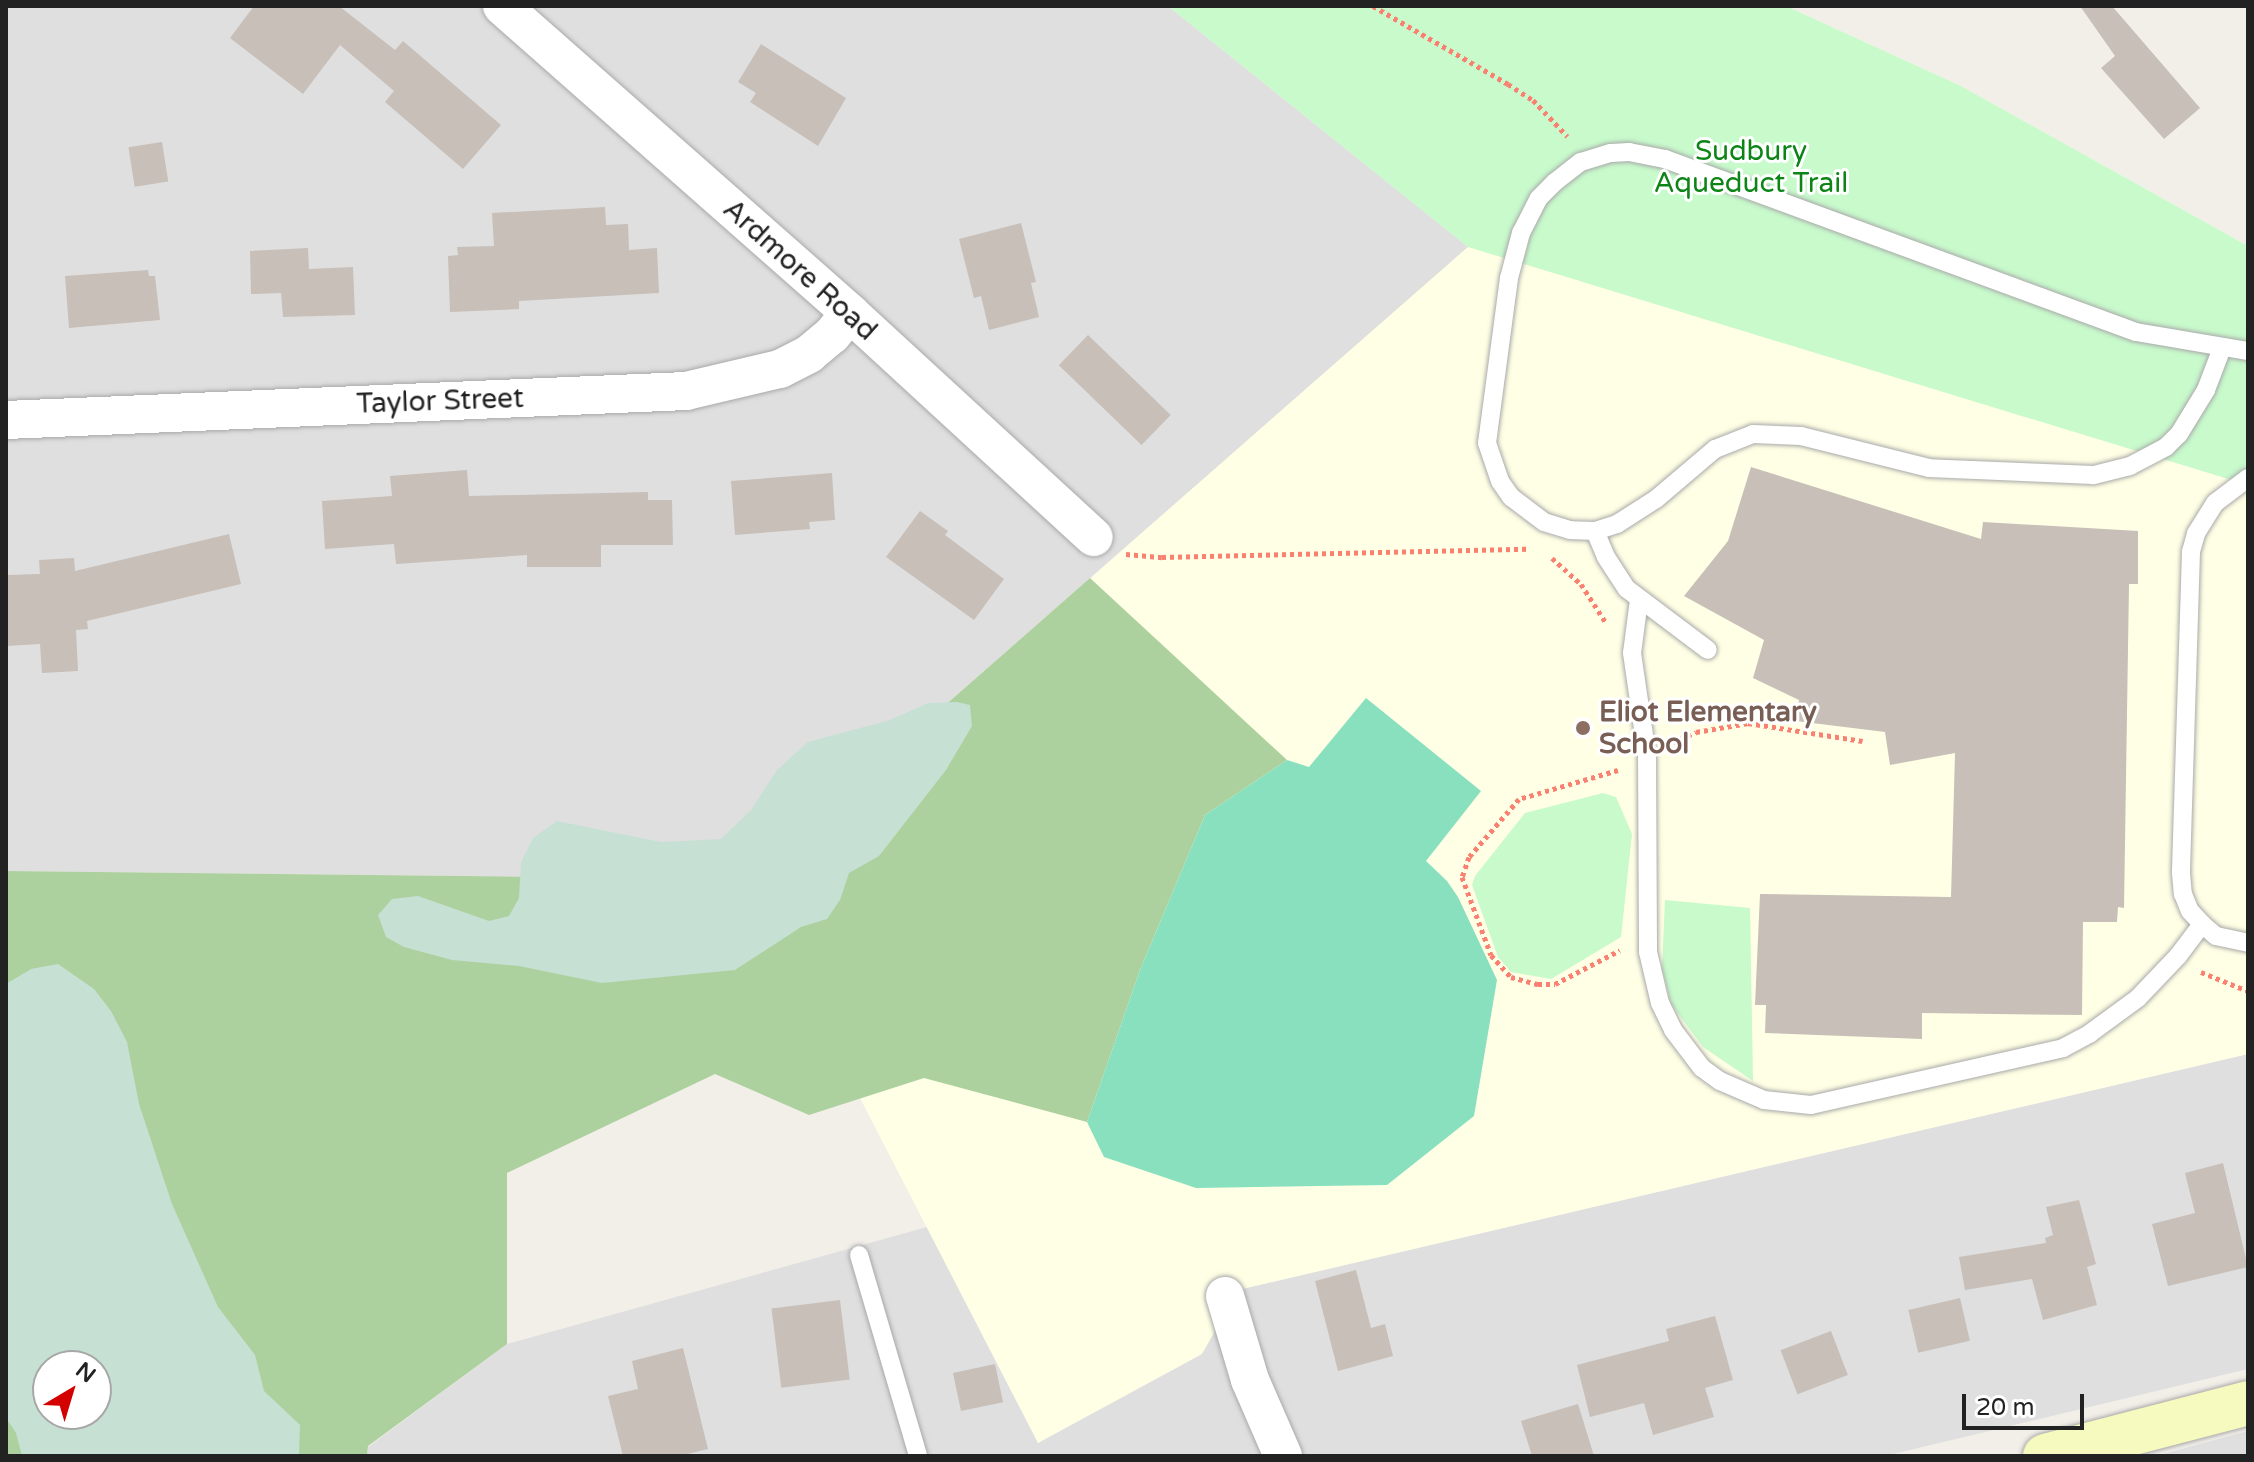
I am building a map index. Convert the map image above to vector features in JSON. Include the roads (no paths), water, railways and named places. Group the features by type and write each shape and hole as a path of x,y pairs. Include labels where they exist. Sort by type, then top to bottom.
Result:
{"main road":[{"path":"2048,1456 2248,1403"}],"street":[{"name":"Ardmore Road","path":"502,6 850,313 1094,537"},
{"name":"Taylor Street","path":"6,420 686,391 780,369 809,354 832,335 850,313"},
{"path":"1225,1296 1250,1380 1283,1456"}],"lane":[{"path":"2222,348 2206,390 2179,434 2150,458 2111,473 1951,470 1898,462 1801,436 1753,434 1715,449 1636,513 1595,531 1570,530 1544,522 1526,510 1500,481 1487,443 1509,278 1521,233 1539,198 1581,162 1596,155 1629,152 1665,159 2136,332 2248,351"},
{"path":"2248,478 2228,491 2205,517 2196,534 2189,573 2181,873 2183,894 2202,924 2216,936 2248,943"},
{"path":"1595,531 1616,574 1639,600 1708,650"},
{"path":"1639,600 1632,653 1647,756 1647,936 1660,1003 1685,1048 1720,1081 1740,1092 1787,1104 1834,1102 2063,1048 2089,1034 2138,998 2178,956 2202,924"},
{"path":"859,1255 918,1456"}],"place":[{"name":"Eliot Elementary School","path":"1583,728"}],"park label":[{"name":"Sudbury Aqueduct Trail","path":"1751,167"}]}
